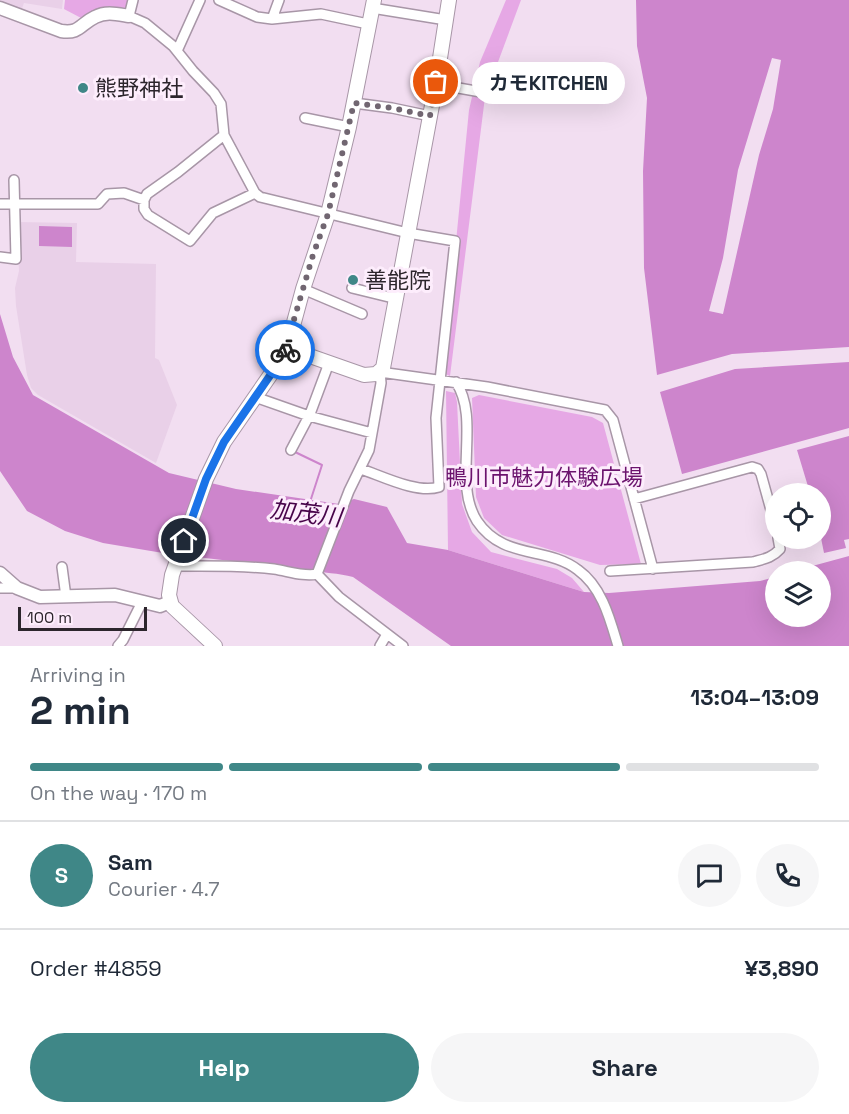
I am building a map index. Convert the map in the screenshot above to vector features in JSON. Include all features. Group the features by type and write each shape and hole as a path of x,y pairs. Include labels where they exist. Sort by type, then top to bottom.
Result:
{"main road":[{"path":"286,348 364,375 380,372 385,361 397,299 449,0"},
{"path":"215,646 170,602 170,588 176,564 206,479 226,439 278,364 286,348 328,214 349,127 373,4"}],"street":[{"path":"129,16 133,0"},
{"path":"177,51 200,0"},
{"path":"272,19 279,0"},
{"path":"225,1 257,17 272,19 321,14 368,24"},
{"path":"373,4 446,20"},
{"path":"0,8 70,32 79,29 94,17 104,14 129,16 146,23 177,51 214,93 221,104 224,135 255,193 260,197 455,241 436,418 439,488 429,490 393,481 360,469"},
{"path":"436,84 481,92"},
{"path":"354,103 430,116"},
{"path":"305,118 349,127"},
{"path":"224,135 147,194 144,209 148,215 190,241 213,213 255,193"},
{"path":"0,257 16,259 14,180"},
{"path":"0,204 98,204 107,194 124,194 144,200"},
{"path":"352,288 397,299"},
{"path":"303,289 362,314"},
{"path":"291,450 309,417 329,363"},
{"path":"317,573 349,491 369,450 381,383 380,372 456,382 605,410 613,420 653,569"},
{"path":"456,382 465,398 468,492 476,519 497,541 518,550 566,563 578,570 597,590 618,646"},
{"path":"255,397 309,417 372,433"},
{"path":"634,498 752,467 758,469 765,488"},
{"path":"610,571 753,562 772,557 780,549"},
{"path":"176,564 274,569 309,575 317,573"},
{"path":"62,567 66,597"},
{"path":"0,573 17,588 40,597 115,595 163,607 170,602"},
{"path":"317,573 339,597 403,646"},
{"path":"0,588 17,588"},
{"path":"118,646 142,602"},
{"path":"380,646 387,634"}],"shaded area":[{"path":"0,0 63,0 62,9 24,3 21,11 0,3"},
{"path":"17,222 77,223 76,262 156,264 155,358 159,360 177,405 156,463 38,395 31,388 16,306 15,288 19,271"}],"green space":[{"path":"65,0 131,0 129,8 123,12 102,9 92,12 83,19 64,9"},
{"path":"506,0 521,0 485,97 450,376 443,373 469,110 480,62"},
{"path":"446,391 455,393 457,402 462,504 472,532 491,552 557,569 572,578 584,592 448,550"},
{"name":"鴨川市魅力体験広場","path":"479,395 592,417 603,423 641,564 600,565 502,535 484,518 476,497 472,398"}],"water":[{"path":"636,0 849,0 849,347 732,354 657,375 644,268 643,171 647,98 637,46"},
{"path":"39,226 72,227 72,247 39,246"},
{"name":"加茂川","path":"0,314 13,357 33,395 169,473 236,489 339,504 354,499 387,507 407,543 448,550 584,592 609,593 765,580 765,627 831,627 831,561 849,556 849,646 451,646 353,577 163,553 103,543 65,531 27,511 0,471"},
{"path":"849,362 849,428 682,474 660,392 735,369"},
{"path":"849,436 849,539 844,540 846,548 824,553 823,549 831,549 831,483 807,483 797,450"}],"pier":[{"path":"772,58 781,60 773,109 759,155 723,314 709,311 723,258 738,170"}],"waterway":[{"name":"加茂川","path":"295,452 322,465 310,502"}],"way so far":[{"path":"285,350 313,255 328,214 354,103 430,116 436,82"}],"place":[{"name":"カモKITCHEN","path":"436,82"},
{"name":"熊野神社","path":"83,88"},
{"name":"善能院","path":"353,280"}],"route":[{"path":"184,541 206,479 224,442 278,364 285,350"}]}
